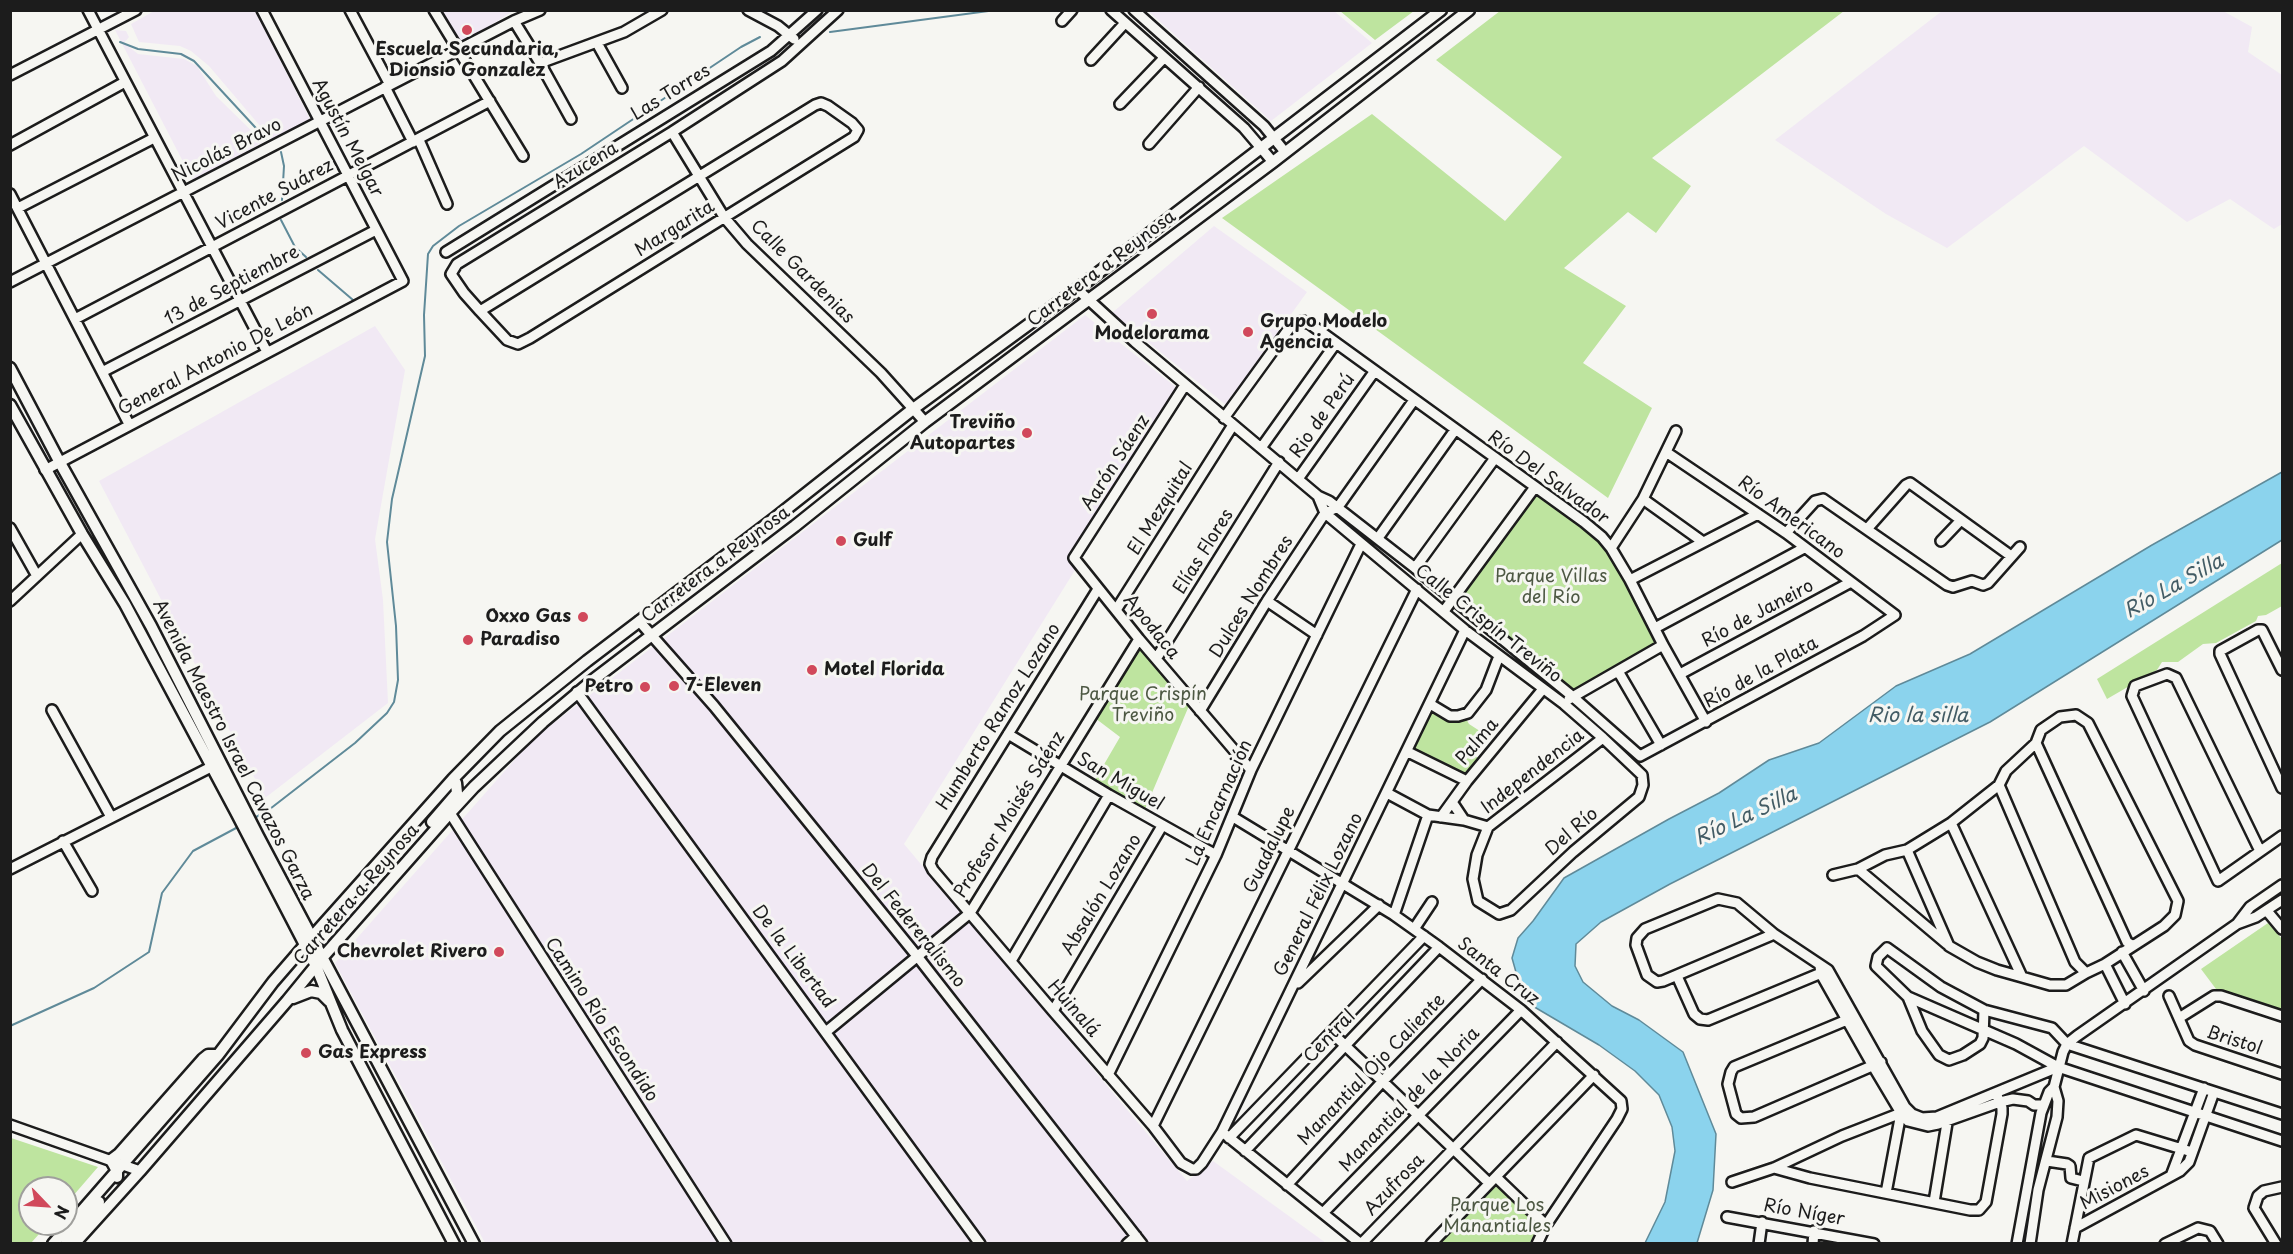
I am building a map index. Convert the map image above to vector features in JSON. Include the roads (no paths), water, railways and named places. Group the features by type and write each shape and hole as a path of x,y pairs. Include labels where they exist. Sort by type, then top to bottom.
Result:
{"main road":[{"name":"Carretera a Reynosa","path":"53,1244 218,1054 273,982 308,941 453,779 506,726 914,409 1077,289 1441,10"},
{"name":"Carretera a Reynosa","path":"74,1244 140,1171 354,921 450,813 513,749 578,692 925,422 1273,162 1469,10"},
{"name":"Avenida Maestro Israel Cavazos Garza","path":"10,368 151,626 240,810 319,962 474,1244"},
{"name":"Avenida Maestro Israel Cavazos Garza","path":"10,405 45,470 125,604 211,767 240,810"},
{"path":"354,921 364,902 454,796 457,788 453,779"},
{"name":"Avenida Maestro Israel Cavazos Garza","path":"319,962 330,1001 342,1030 454,1244"},
{"path":"287,1001 311,990 321,993 330,1001"},
{"path":"66,1244 117,1177 120,1168 111,1160 119,1154 203,1059 208,1055 218,1054"}],"street":[{"path":"88,10 267,352"},
{"path":"10,75 136,10"},
{"name":"Agustín Melgar","path":"262,10 403,280"},
{"path":"350,10 447,204"},
{"path":"434,10 523,156"},
{"name":"Nicolás Bravo","path":"10,282 387,86 540,10"},
{"path":"540,63 597,44 663,10"},
{"path":"748,10 778,26 800,45 838,10"},
{"name":"Las Torres","path":"446,252 771,51 817,10"},
{"path":"1062,21 1072,10"},
{"path":"1111,10 1244,128 1273,162"},
{"path":"1134,10 1264,126 1285,152"},
{"path":"514,21 571,119"},
{"path":"1091,60 1125,23"},
{"path":"597,44 622,88"},
{"name":"Azucena","path":"507,340 480,311 451,274 457,264 672,132 782,61 800,45"},
{"path":"1120,104 1164,58"},
{"path":"725,80 733,93"},
{"path":"10,145 125,82"},
{"path":"1149,144 1199,87"},
{"name":"Vicente Suárez","path":"75,320 490,101"},
{"name":"Margarita","path":"507,340 518,344 530,338 843,144 857,132 852,123 828,105 820,103 698,176"},
{"name":"Calle Gardenias","path":"672,132 724,217 747,244 882,373 925,422"},
{"path":"18,208 154,138"},
{"path":"480,311 698,176"},
{"path":"10,194 129,424"},
{"name":"13 de Septiembre","path":"102,372 376,230"},
{"path":"471,237 479,251"},
{"name":"General Antonio De León","path":"45,470 403,280"},
{"name":"Calle Crispín Treviño","path":"1077,289 1233,426 1318,496 1338,507 1454,599 1572,696 1640,756"},
{"name":"Río Del Salvador","path":"1224,418 1293,323 1303,321 1584,522 1611,548 1706,722"},
{"path":"1261,448 1336,343"},
{"name":"Rio de Perú","path":"1298,479 1374,372"},
{"name":"Aarón Sáenz","path":"1074,558 1185,385"},
{"path":"1325,513 1338,507 1414,400"},
{"name":"El Mezquital","path":"1116,610 1233,426"},
{"path":"1378,538 1455,430"},
{"path":"1611,548 1642,499 1676,431"},
{"name":"Río Americano","path":"1666,452 1786,533 1895,615"},
{"path":"1415,568 1495,458"},
{"name":"Elías Flores","path":"1156,659 1279,462"},
{"path":"1867,529 1910,483 2012,556"},
{"path":"1444,612 1535,487"},
{"name":"Calle Crispín Treviño","path":"1318,496 1325,513 1465,630 1564,704 1642,775"},
{"path":"1642,499 1703,542"},
{"path":"1786,533 1819,499 1823,499 1953,587 1971,581 1983,585 1988,583 2020,547"},
{"name":"Dulces Nombres","path":"1200,711 1267,601 1325,513"},
{"path":"1630,580 1758,514"},
{"path":"1941,541 1961,520"},
{"path":"10,528 37,576"},
{"path":"10,602 82,534"},
{"name":"La Encarnación","path":"1108,1075 1216,855 1251,770 1361,544"},
{"path":"1655,628 1804,548"},
{"name":"Apodaca","path":"1074,558 1139,639 1251,770"},
{"name":"Río de Janeiro","path":"1680,674 1851,582"},
{"name":"Humberto Ramoz Lozano","path":"930,864 932,857 1098,589"},
{"name":"Guadalupe","path":"1153,1126 1417,589"},
{"path":"1267,601 1317,634"},
{"name":"Río de la Plata","path":"1640,756 1863,636 1895,615"},
{"name":"Del Federeralismo","path":"639,621 726,722 917,956 1139,1240"},
{"name":"General Félix Lozano","path":"1196,1170 1226,1135 1342,884 1465,630"},
{"path":"2283,670 2262,630 2220,651 2283,788"},
{"name":"Profesor Moisés Sáénz","path":"827,1032 970,913 1139,639"},
{"path":"1564,704 1572,696 1663,645"},
{"path":"1430,704 1450,716 1458,717 1468,713 1486,690 1499,656"},
{"path":"1618,671 1661,745"},
{"path":"2260,851 2176,678 2168,674 2135,686 2132,696 2218,881 2283,836"},
{"name":"Palma","path":"1441,817 1467,781 1543,689"},
{"name":"De la Libertad","path":"578,692 980,1244"},
{"path":"52,710 111,816"},
{"path":"1833,875 1858,869 1886,855 1907,850 1951,823 1999,785 2006,771 2036,743 2041,730 2060,717 2076,715 2088,723 2178,901 2175,915 2164,926 2105,964 2066,985 2050,985 1977,962 1949,946 1858,869"},
{"name":"San Miguel","path":"1008,734 1162,826 1216,855"},
{"name":"Independencia","path":"1511,910 1503,914 1494,912 1478,901 1475,894 1474,870 1488,827 1603,738"},
{"path":"2036,743 2127,942 2132,945"},
{"path":"1407,752 1467,781"},
{"path":"10,869 211,767"},
{"name":"Del Río","path":"1511,910 1573,852 1639,797 1643,785 1642,775"},
{"path":"1999,785 2075,962 2086,973"},
{"path":"1388,793 1428,815 1464,820 1488,827"},
{"path":"1011,961 1109,795"},
{"path":"1452,802 1464,820"},
{"name":"Camino Río Escondido","path":"450,813 726,1244"},
{"path":"1394,915 1428,815"},
{"name":"Santa Cruz","path":"1233,817 1379,905 1424,936 1521,1011 1621,1101 1622,1109 1617,1119 1546,1226"},
{"path":"1951,823 2022,977"},
{"name":"Absalón Lozano","path":"1053,1011 1162,826"},
{"path":"63,841 92,891"},
{"path":"1907,850 1949,946"},
{"name":"Huinalá","path":"930,864 1153,1126 1181,1163 1196,1170"},
{"path":"2238,924 2250,907 2283,885"},
{"path":"1774,934 1677,976 1657,982 1651,979 1636,945 1636,938 1646,929 1718,899 1737,903 1823,970 1908,1120 1918,1125 1928,1126 1998,1097 2058,1067"},
{"path":"2030,1244 2038,1190 2047,1161 2058,1108 2054,1088 2058,1067 2067,1044 2238,924 2267,911 2282,900"},
{"path":"1413,929 1432,902"},
{"path":"1293,988 1379,905"},
{"path":"2267,911 2283,929"},
{"name":"Central","path":"1226,1135 1424,936"},
{"name":"Central","path":"1245,1151 1439,947"},
{"path":"2283,1114 2067,1044 2052,1028 1984,1010 1941,987 1887,948 1878,957 1876,966 1908,997 2016,1044 2058,1067 2283,1141"},
{"path":"2122,952 2144,991"},
{"path":"2105,964 2125,1004"},
{"path":"1677,976 1694,1014 1700,1019 1708,1020 1823,970"},
{"name":"Manantial Ojo Caliente","path":"1287,1185 1382,1082 1482,980"},
{"name":"Bristol","path":"2169,996 2189,1041 2195,1046 2283,1074"},
{"path":"2179,1018 2214,996 2221,996 2283,1016"},
{"path":"1908,997 1922,1031 1939,1055 1949,1060 1963,1055 1980,1044 1983,1038 1984,1010"},
{"name":"Manantial de la Noria","path":"1323,1214 1521,1011"},
{"path":"1851,1018 1734,1067 1728,1084 1736,1114 1742,1118 1754,1117 1877,1064"},
{"path":"1331,1032 1452,1149 1546,1226 1537,1244"},
{"name":"Azufrosa","path":"1361,1244 1557,1042"},
{"path":"1431,1244 1594,1075"},
{"path":"2017,1244 2043,1106 2049,1092 2054,1088"},
{"name":"Misiones","path":"2187,1150 2204,1088"},
{"name":"Misiones","path":"2075,1228 2171,1177 2206,1115 2214,1092"},
{"path":"1998,1097 2021,1099 2043,1106"},
{"path":"1774,1168 1801,1176 1979,1210 1985,1205 2002,1114 1998,1097"},
{"path":"1732,1182 1774,1168 1903,1110"},
{"path":"1886,1193 1903,1110"},
{"path":"1934,1202 1948,1117"},
{"path":"10,1125 111,1160"},
{"path":"1226,1135 1361,1244"},
{"path":"2072,1244 2089,1158 2136,1135 2187,1150"},
{"path":"2047,1161 2067,1164 2070,1166 2071,1178 2083,1180"},
{"path":"120,1168 140,1171"},
{"path":"2276,1244 2254,1208 2258,1196 2264,1191 2283,1187"},
{"name":"Río Níger","path":"1727,1217 1870,1243"},
{"path":"1759,1244 1762,1222"},
{"path":"2165,1244 2198,1228 2210,1231 2217,1244"},
{"path":"1813,1244 1814,1231"},
{"path":"1126,1244 1139,1240"}],"water":[{"name":"Rio la silla","path":"2282,472 2282,540 1990,722 1670,884 1601,922 1576,944 1575,966 1583,982 1612,1006 1639,1020 1683,1052 1716,1134 1713,1190 1697,1243 1645,1243 1665,1202 1675,1151 1672,1127 1659,1095 1635,1071 1599,1045 1531,1005 1521,990 1512,958 1518,938 1564,878 1719,793 1769,760 1819,743 1896,686 1970,654 2152,545"}],"waterway":[{"path":"830,32 996,10"},
{"path":"254,818 266,812 355,743 387,713 394,702 398,680 396,626 387,542 392,499 425,356 424,315 428,254 433,246 459,226 581,154 741,47 760,37"},
{"path":"120,42 138,49 181,54 194,61 266,139"},
{"path":"281,152 284,166 282,200"},
{"path":"281,220 295,247 306,257"},
{"path":"318,270 353,300"},
{"path":"10,1026 94,988 149,952 162,893 193,851 238,827"}],"place":[{"name":"Escuela Secundaria, Dionsio Gonzalez","path":"467,30"},
{"name":"Modelorama","path":"1152,314"},
{"name":"Grupo Modelo Agencia","path":"1248,332"},
{"name":"Treviño Autopartes","path":"1027,433"},
{"name":"Gulf","path":"841,541"},
{"name":"Oxxo Gas","path":"583,617"},
{"name":"Paradiso","path":"468,640"},
{"name":"Motel Florida","path":"812,670"},
{"name":"7-Eleven","path":"674,686"},
{"name":"Petro","path":"645,687"},
{"name":"Chevrolet Rivero","path":"499,952"},
{"name":"Gas Express","path":"306,1053"}],"park label":[{"name":"Parque Villas del Río","path":"1551,587"},
{"name":"Parque Crispín Treviño","path":"1143,705"},
{"name":"Parque Los Manantiales","path":"1497,1216"}],"water label":[{"name":"Río La Silla","path":"2174,587"},
{"name":"Río La Silla","path":"1746,817"}]}
